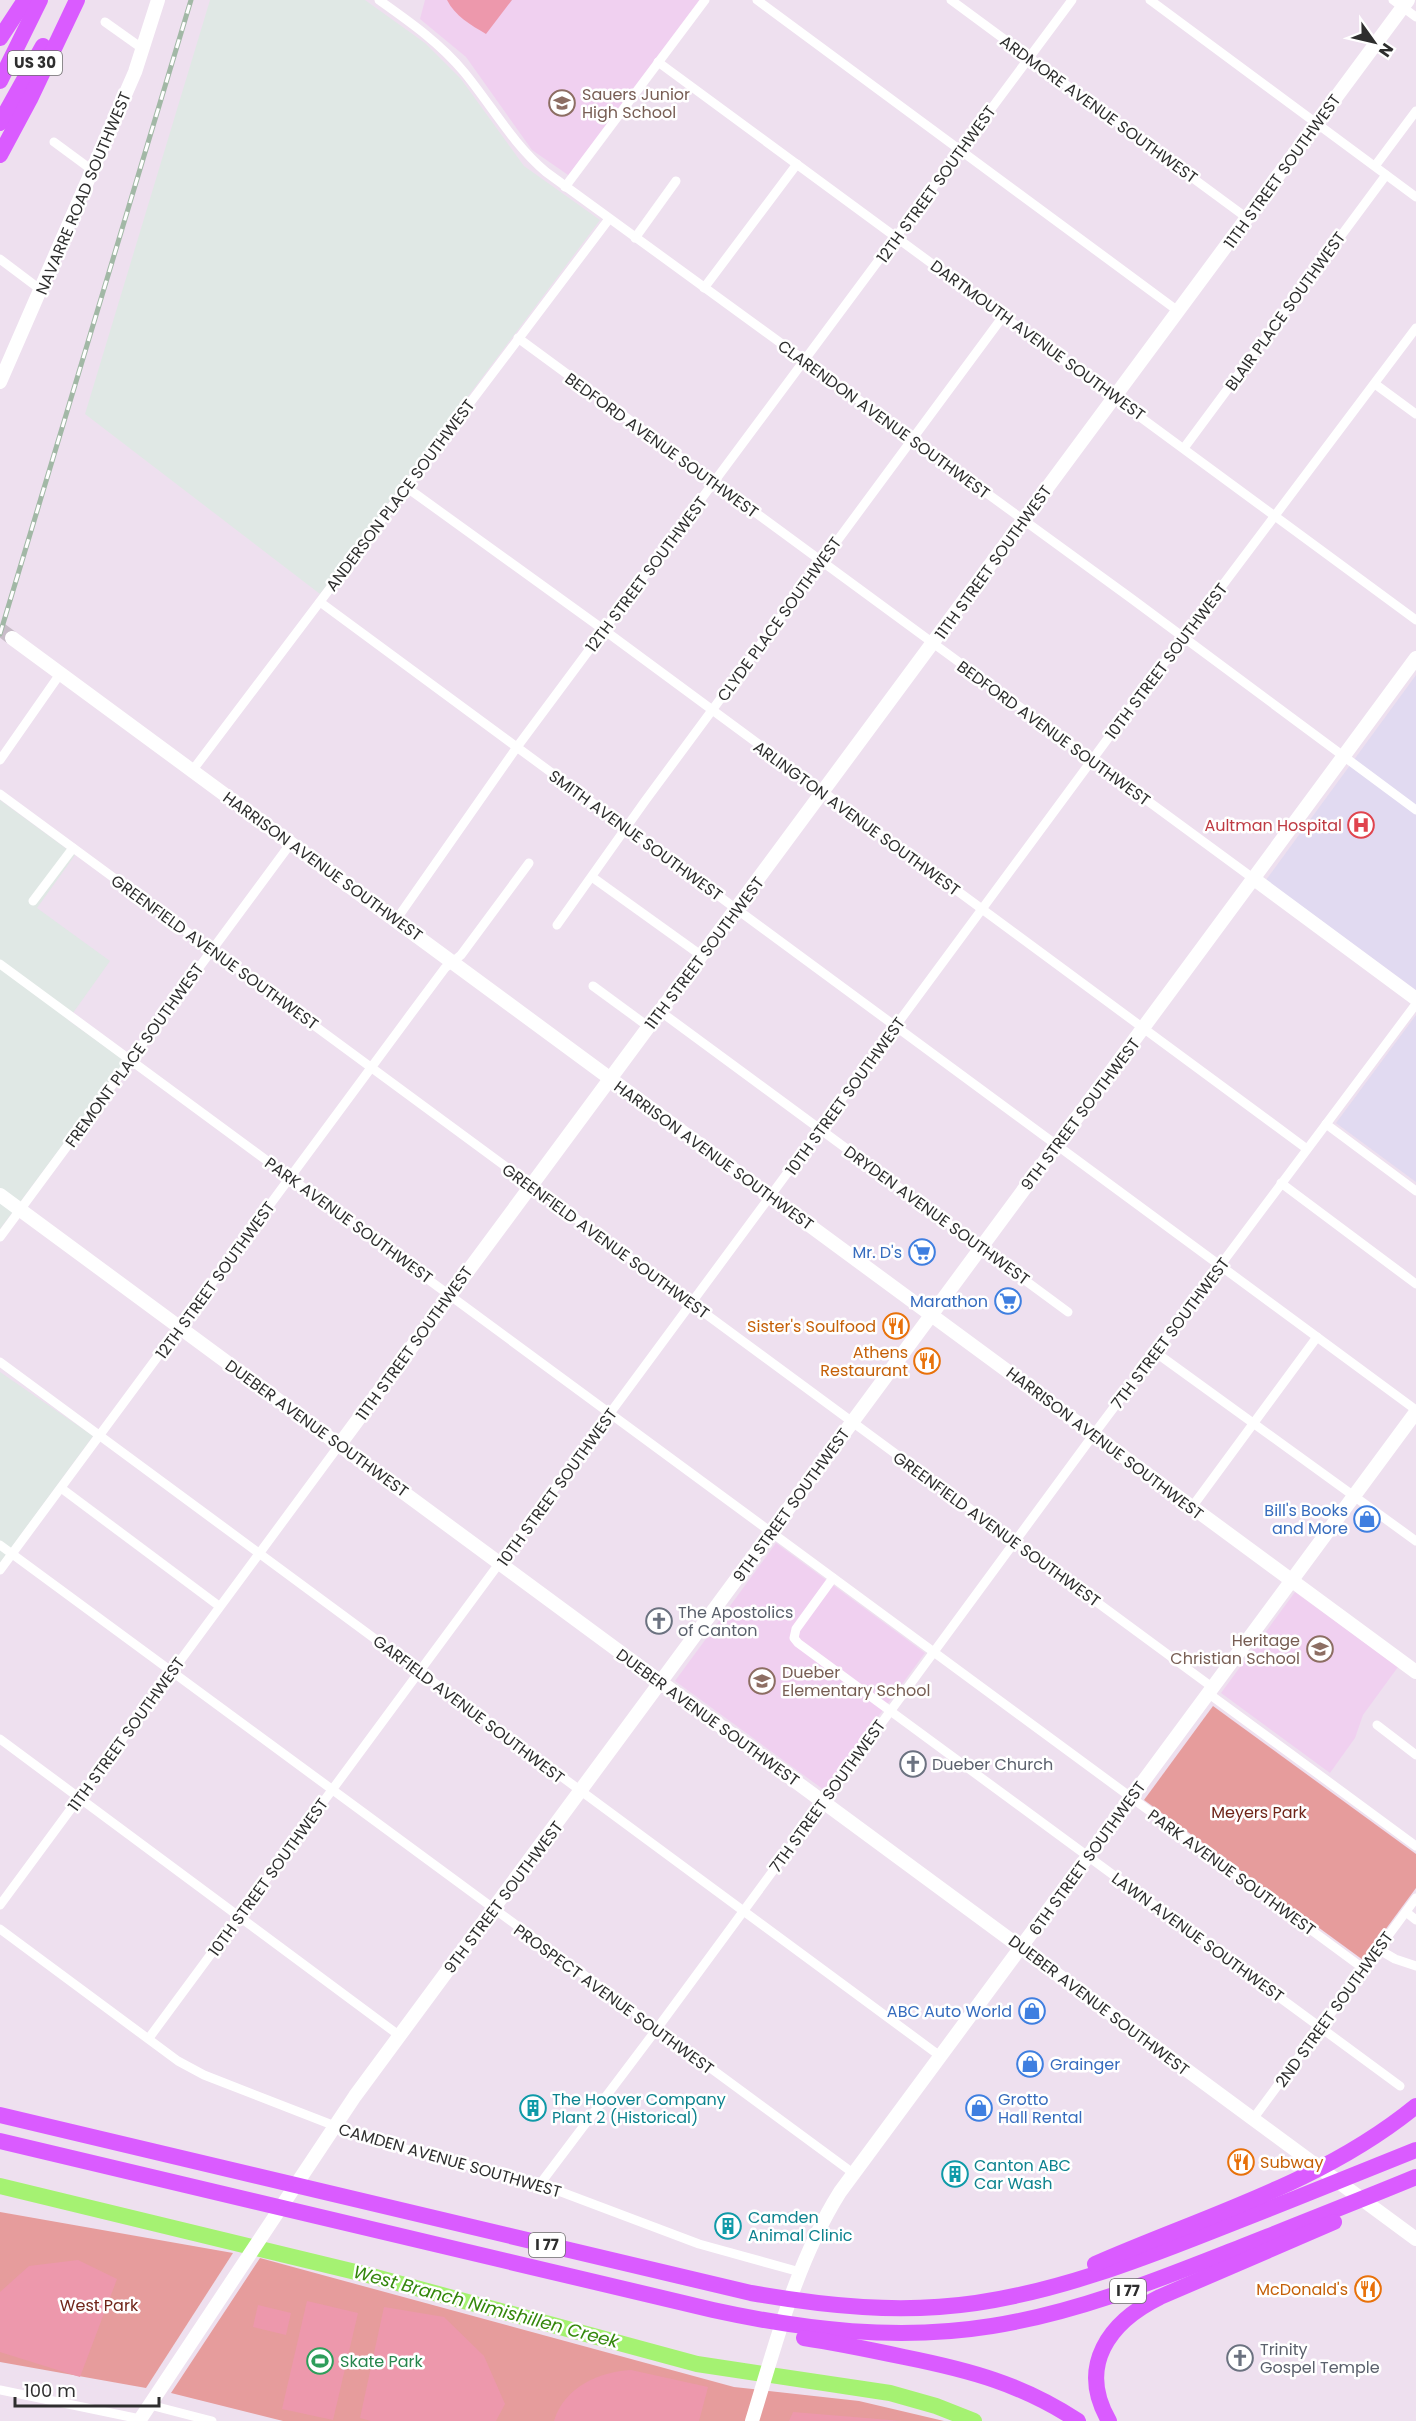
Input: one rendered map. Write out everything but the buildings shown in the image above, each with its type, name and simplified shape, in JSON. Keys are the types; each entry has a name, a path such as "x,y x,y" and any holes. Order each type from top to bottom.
{"highway":[{"path":"0,38 25,0"},
{"name":"US 30","path":"0,81 40,0"},
{"name":"US 30","path":"0,123 35,63 65,0"},
{"path":"0,155 30,99 77,0"},
{"path":"1050,2288 1096,2263 1289,2184 1352,2150 1416,2106"},
{"name":"I 77","path":"0,2115 751,2293 831,2305 895,2309 993,2300 1050,2288 1164,2250 1416,2150"},
{"name":"I 77","path":"0,2141 575,2278 626,2301 822,2335 942,2332 991,2327 1062,2311 1143,2285 1416,2180"},
{"path":"1109,2421 1098,2396 1097,2367 1107,2340 1114,2329 1132,2311 1354,2213 1416,2180"},
{"path":"822,2335 997,2379 1043,2399 1078,2421"}],"street":[{"name":"NAVARRE ROAD SOUTHWEST","path":"0,382 143,49 158,0"},
{"name":"CLARENDON AVENUE SOUTHWEST","path":"379,0 443,49 465,74 514,142 530,159 565,187 1183,637 1416,810"},
{"path":"565,187 705,0"},
{"path":"757,0 1178,311"},
{"name":"ARDMORE AVENUE SOUTHWEST","path":"951,0 1247,218"},
{"name":"12TH STREET SOUTHWEST","path":"396,920 518,747 1072,0"},
{"path":"1149,0 1416,197"},
{"path":"1401,2 1416,17"},
{"name":"11TH STREET SOUTHWEST","path":"0,1905 1317,123 1401,2"},
{"path":"105,22 143,49"},
{"name":"DARTMOUTH AVENUE SOUTHWEST","path":"658,62 1115,396 1416,620"},
{"path":"1375,166 1416,111"},
{"path":"54,142 92,170"},
{"path":"704,288 797,164"},
{"name":"BLAIR PLACE SOUTHWEST","path":"1184,448 1386,175"},
{"path":"635,237 676,181"},
{"name":"ANDERSON PLACE SOUTHWEST","path":"192,771 609,219"},
{"path":"0,259 41,290"},
{"name":"CLYDE PLACE SOUTHWEST","path":"558,925 626,828 1004,315"},
{"name":"10TH STREET SOUTHWEST","path":"148,2038 1183,637 1416,328"},
{"name":"BEDFORD AVENUE SOUTHWEST","path":"518,338 1254,879 1416,1001"},
{"path":"1375,384 1416,414"},
{"name":"ARLINGTON AVENUE SOUTHWEST","path":"406,487 604,630 1307,1149"},
{"name":"SMITH AVENUE SOUTHWEST","path":"320,602 1416,1411"},
{"name":"HARRISON AVENUE SOUTHWEST","path":"12,638 1416,1672"},
{"name":"9TH STREET SOUTHWEST","path":"140,2420 334,2126 1416,658"},
{"path":"0,760 60,674"},
{"name":"GREENFIELD AVENUE SOUTHWEST","path":"0,794 853,1422 1416,1846"},
{"name":"FREMONT PLACE SOUTHWEST","path":"0,1238 291,843"},
{"path":"33,901 73,848"},
{"name":"12TH STREET SOUTHWEST","path":"0,1570 445,968 461,955 529,863"},
{"path":"592,877 702,956"},
{"name":"PARK AVENUE SOUTHWEST","path":"0,964 1364,1969"},
{"path":"593,986 649,1028"},
{"name":"7TH STREET SOUTHWEST","path":"540,2184 1416,1001"},
{"name":"DRYDEN AVENUE SOUTHWEST","path":"661,1012 1068,1312"},
{"path":"1326,1124 1416,1191"},
{"path":"1281,1183 1416,1284"},
{"name":"DUEBER AVENUE SOUTHWEST","path":"0,1195 1416,2238"},
{"path":"1192,1507 1317,1337"},
{"path":"1155,1352 1416,1541"},
{"name":"GARFIELD AVENUE SOUTHWEST","path":"0,1362 940,2056"},
{"name":"6TH STREET SOUTHWEST","path":"752,2421 800,2272 824,2217 853,2173 1022,1948 1416,1411"},
{"path":"61,1488 219,1606"},
{"name":"PROSPECT AVENUE SOUTHWEST","path":"0,1545 853,2173"},
{"name":"LAWN AVENUE SOUTHWEST","path":"833,1578 795,1629 794,1638 798,1643 1400,2086"},
{"path":"1377,1725 1416,1755"},
{"path":"0,1739 400,2036"},
{"name":"2ND STREET SOUTHWEST","path":"1253,2119 1416,1898"},
{"path":"1406,1912 1416,1920"},
{"name":"CAMDEN AVENUE SOUTHWEST","path":"0,1929 178,2061 204,2075 371,2140 540,2184 699,2244 800,2272"},
{"path":"1378,1949 1395,1959 1416,1966"},
{"path":"0,2390 140,2420"},
{"path":"150,2405 212,2421"}],"shaded area":[{"path":"210,0 365,0 425,43 461,79 524,166 600,220 320,594 85,414"},
{"name":"Sauers Junior High School","path":"425,0 703,0 571,177 532,150 466,57 420,19"},
{"name":"Aultman Hospital","path":"1416,675 1416,990 1266,880"},
{"path":"0,800 75,855 37,908 110,961 68,1020 125,1061 0,1229"},
{"path":"1416,1015 1416,1182 1336,1123"},
{"path":"0,1372 93,1436 0,1563"},
{"path":"776,1543 925,1653 824,1790 675,1681"},
{"path":"1295,1592 1398,1667 1363,1715 1355,1738 1330,1773 1221,1693"}],"green space":[{"path":"447,0 512,0 486,34 469,24 450,6"},
{"name":"Meyers Park","path":"1213,1706 1416,1854 1416,1888 1363,1960 1144,1800"},
{"name":"West Park","path":"0,2212 233,2253 146,2388 0,2362"},
{"path":"260,2258 734,2387 859,2401 944,2421 283,2421 171,2393"},
{"path":"78,2260 117,2279 80,2377 0,2352 0,2292 29,2266"},
{"name":"Skate Park","path":"307,2301 358,2313 333,2420 282,2409"},
{"path":"258,2305 291,2313 286,2335 253,2327"},
{"path":"384,2307 444,2317 484,2356 505,2404 496,2421 371,2421 360,2418"},
{"path":"631,2370 708,2387 699,2421 554,2421 559,2409 574,2390 595,2378"},
{"path":"793,2412 902,2421 789,2421"}],"waterway":[{"name":"West Branch Nimishillen Creek","path":"0,2186 368,2275 697,2364 890,2393 936,2406 974,2421"}],"tunnel":[{"path":"0,629 12,638"}],"railway":[{"path":"0,634 191,0"}],"place":[{"name":"Sauers Junior High School","path":"562,103"},
{"name":"Aultman Hospital","path":"1361,825"},
{"name":"Mr. D's","path":"922,1252"},
{"name":"Marathon","path":"1008,1301"},
{"name":"Sister's Soulfood","path":"896,1326"},
{"name":"Athens Restaurant","path":"927,1361"},
{"name":"Bill's Books and More","path":"1367,1519"},
{"name":"The Apostolics of Canton","path":"659,1621"},
{"name":"Heritage Christian School","path":"1320,1649"},
{"name":"Dueber Elementary School","path":"762,1681"},
{"name":"Dueber Church","path":"913,1764"},
{"name":"ABC Auto World","path":"1032,2011"},
{"name":"Grainger","path":"1030,2064"},
{"name":"The Hoover Company Plant 2 (Historical)","path":"533,2108"},
{"name":"Grotto Hall Rental","path":"979,2108"},
{"name":"Subway","path":"1241,2162"},
{"name":"Canton ABC Car Wash","path":"955,2174"},
{"name":"Camden Animal Clinic","path":"728,2226"},
{"name":"McDonald's","path":"1368,2289"},
{"name":"Trinity Gospel Temple","path":"1240,2358"},
{"name":"Skate Park","path":"320,2361"}]}
